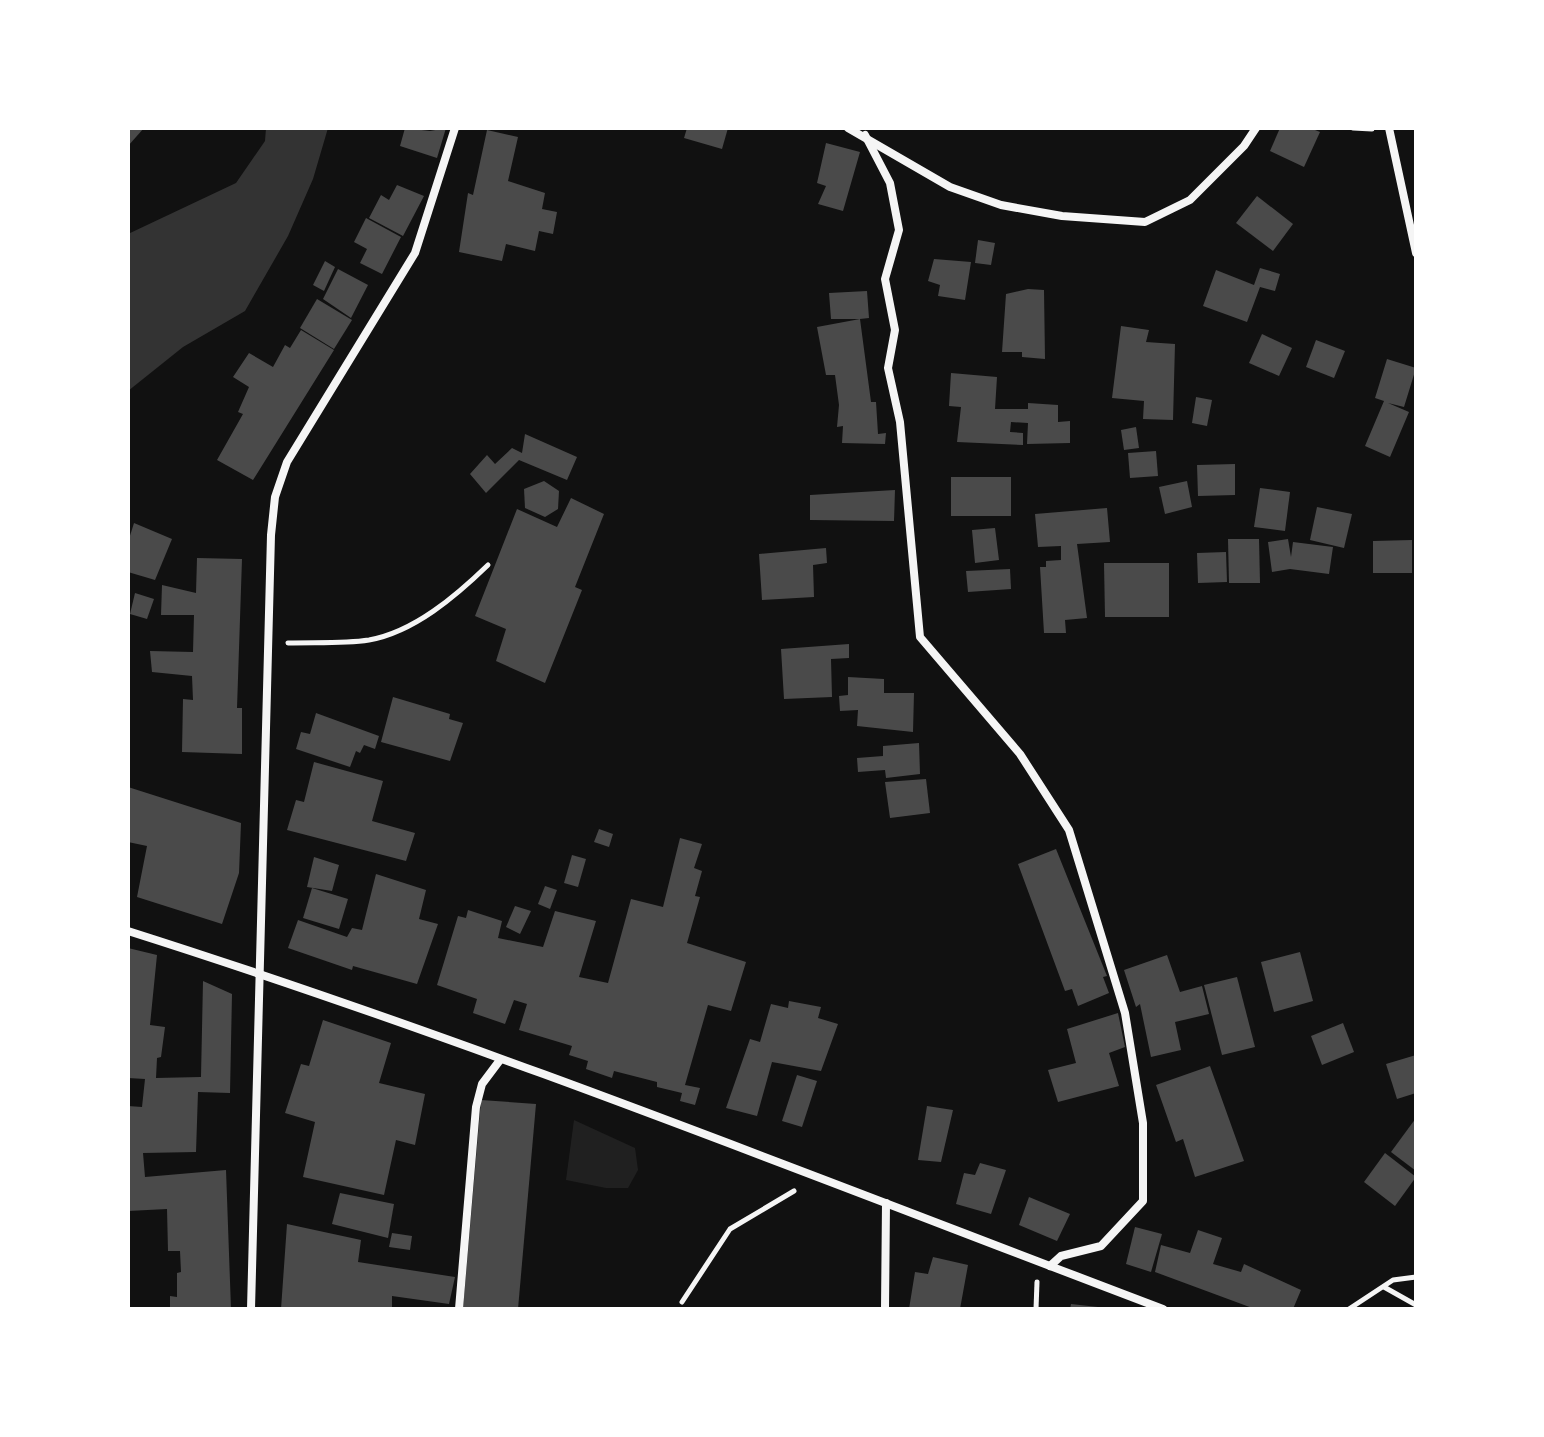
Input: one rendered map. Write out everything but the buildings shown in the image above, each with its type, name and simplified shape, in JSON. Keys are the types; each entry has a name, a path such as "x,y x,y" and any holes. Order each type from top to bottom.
{"street":[{"path":"251,1309 267,643 275,497 287,462 415,253 455,128"},
{"path":"848,128 865,135 950,187 1001,205 1062,216 1145,222 1190,200 1244,146 1256,128"},
{"path":"1389,128 1416,253"},
{"path":"865,135 890,183 899,230 885,279 895,330 888,368 900,422 920,637 1020,754 1069,830 1125,1013 1143,1123 1143,1201 1101,1246 1061,1256 1050,1266"},
{"path":"128,931 261,974 500,1060 1163,1309"},
{"path":"459,1309 476,1107 482,1084 500,1060"},
{"path":"885,1309 886,1203"}],"path":[{"path":"267,643 369,640 418,622 488,565"},
{"path":"682,1302 730,1229 820,1178"},
{"path":"1349,1309 1393,1280 1416,1277"},
{"path":"1384,1287 1416,1305"}],"shaded area":[{"path":"266,128 328,128 313,179 288,236 245,311 183,347 128,391 128,234 236,183 265,141"},
{"path":"574,1120 635,1148 638,1170 628,1188 606,1188 566,1180"}]}
